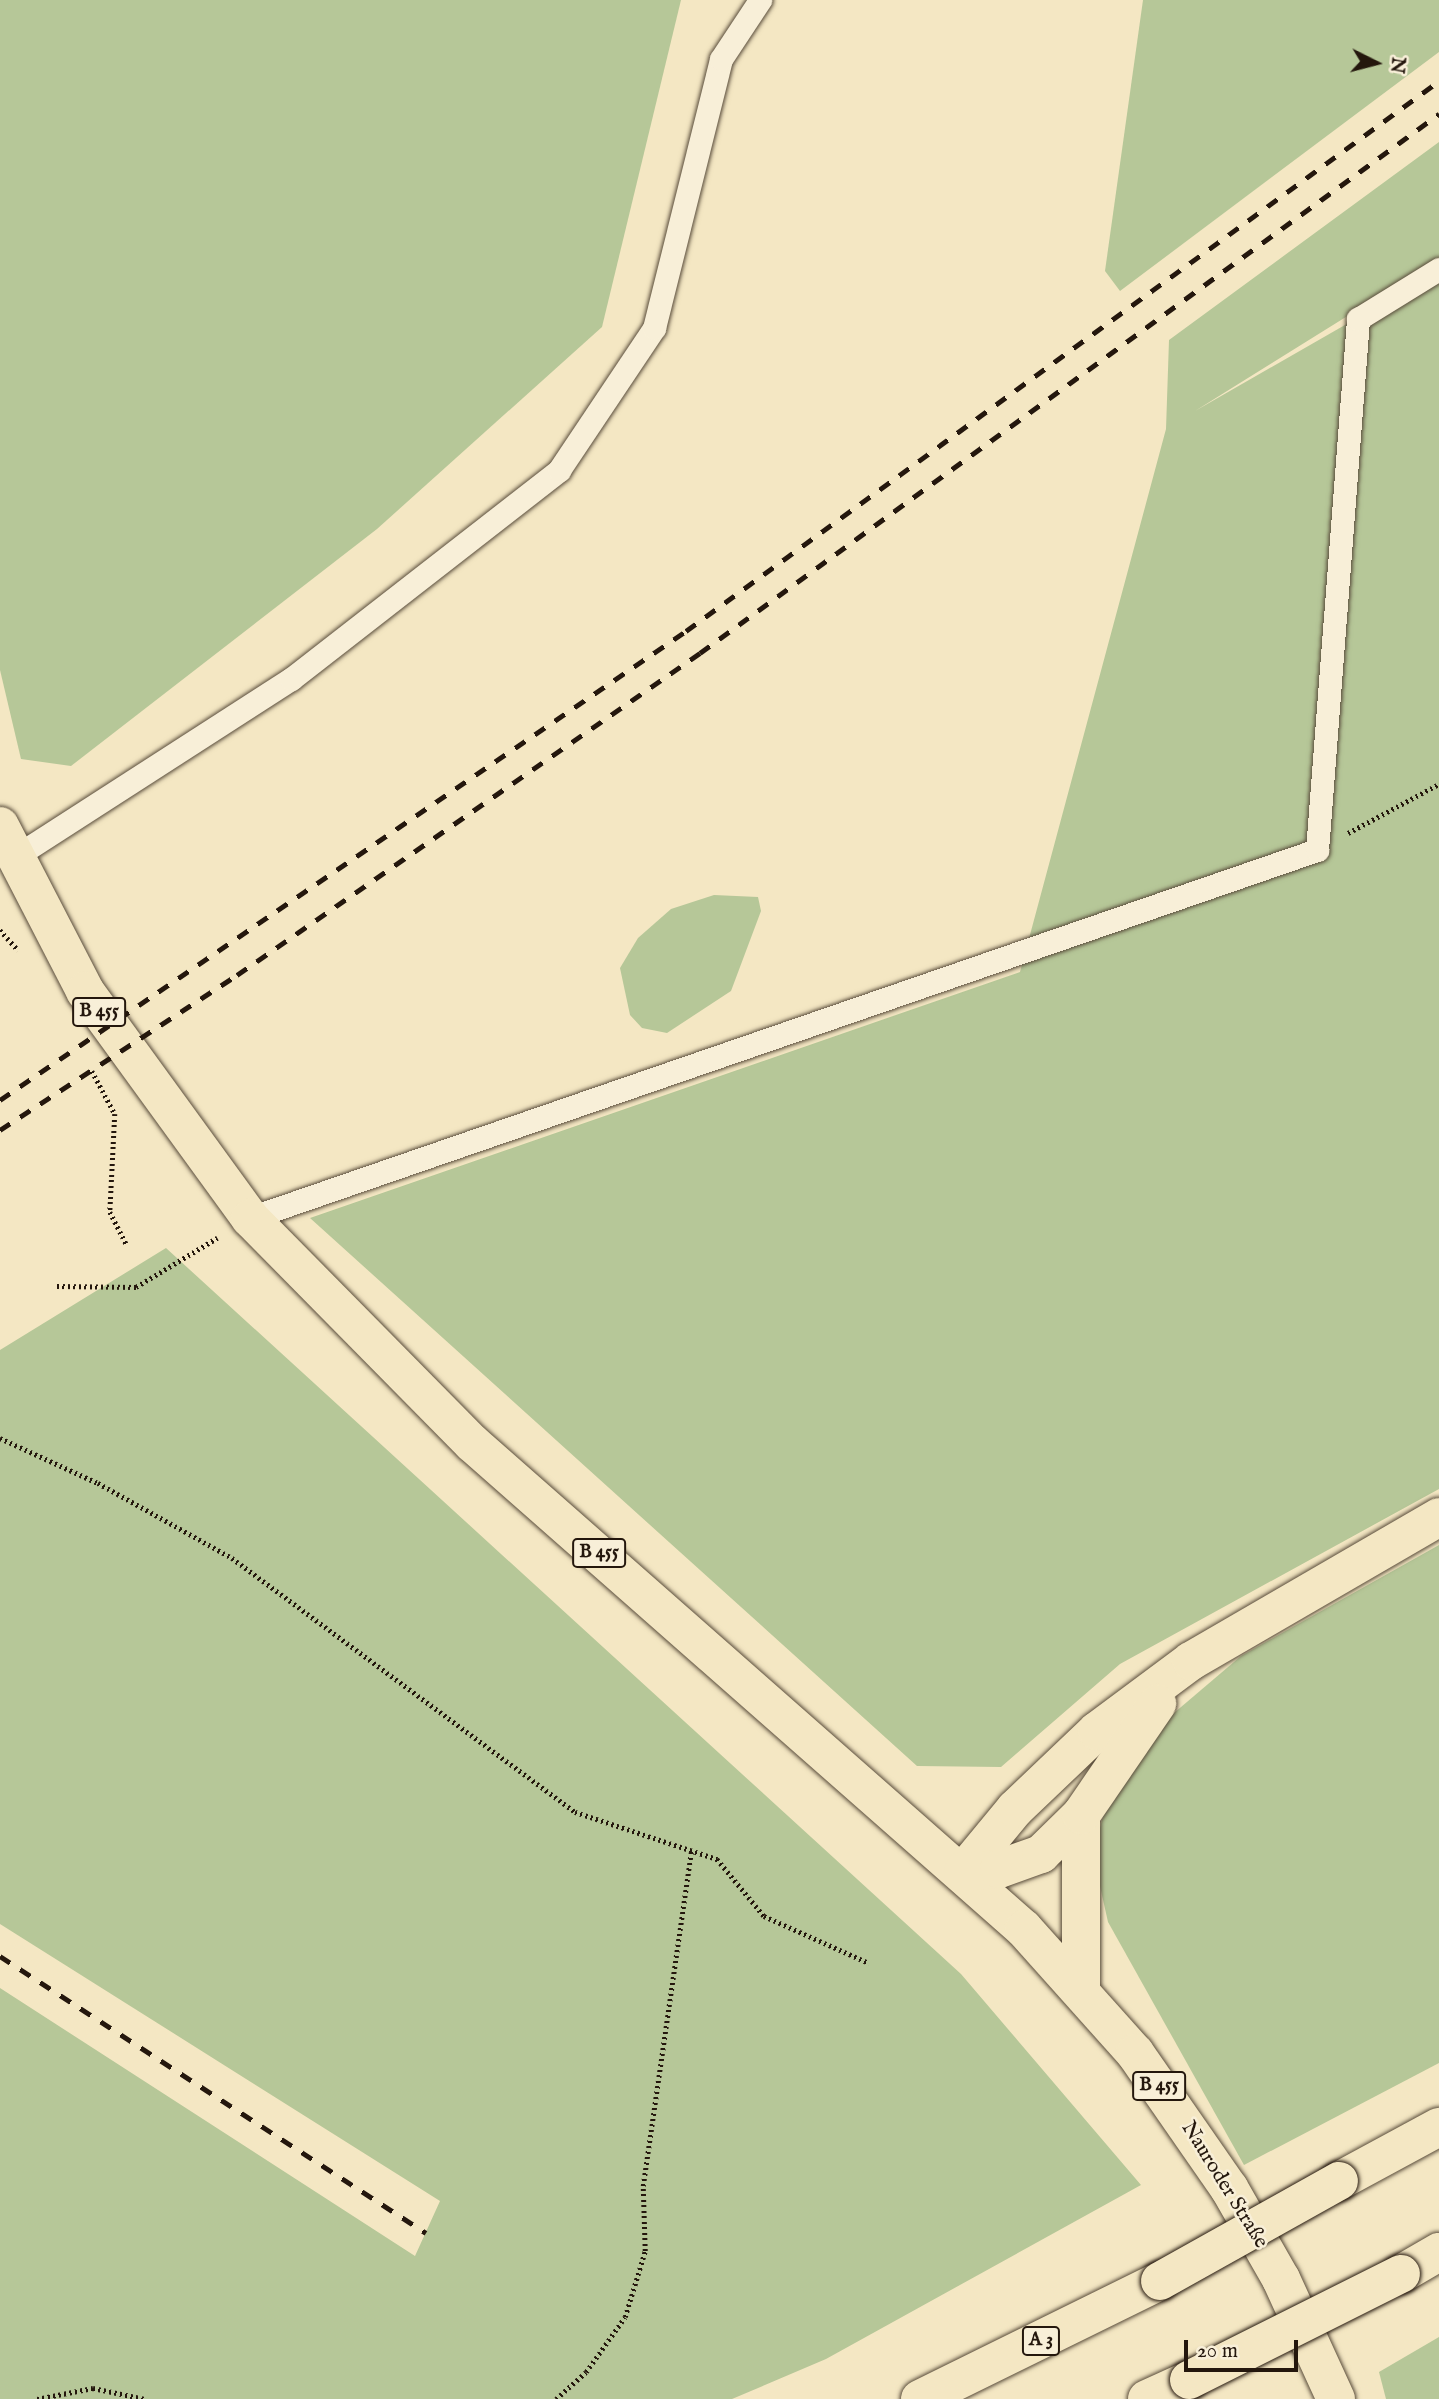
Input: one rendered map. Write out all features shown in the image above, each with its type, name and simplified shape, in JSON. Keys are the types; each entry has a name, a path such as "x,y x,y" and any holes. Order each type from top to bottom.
{"main road":[{"name":"B 455","path":"7,842 85,991 250,1218 472,1443 963,1872"},
{"path":"963,1872 1015,1809 1097,1731 1191,1661 1439,1517"},
{"path":"963,1872 999,1869 1041,1854 1081,1815 1120,1749 1191,1661"},
{"path":"1081,1815 1081,1991"},
{"name":"Nauroder Straße","path":"963,1872 1081,1991 1143,2064 1229,2188 1281,2279 1336,2399"},
{"name":"A 3","path":"920,2399 1160,2281 1439,2127"},
{"path":"1147,2399 1401,2274 1439,2252"}],"lane":[{"path":"7,842 291,679 559,470 654,328 721,59 760,0"},
{"path":"250,1218 1317,850 1358,318 1439,269"}],"path":[{"path":"1317,850 1439,784"},
{"path":"0,930 23,956"},
{"path":"89,1067 115,1114 110,1212 126,1244"},
{"path":"57,1286 136,1287 250,1218"},
{"path":"0,1438 98,1483 232,1559 575,1812 717,1859 764,1916 869,1963"},
{"path":"556,2399 586,2372 625,2317 645,2251 643,2186 691,1851"},
{"path":"37,2399 93,2388 145,2399"}],"green space":[{"path":"0,0 681,0 602,327 377,529 71,766 21,759 0,670"},
{"path":"1143,0 1439,0 1439,52 1120,291 1105,271"},
{"path":"1439,142 1439,259 1195,411 1439,271 1439,1489 1120,1664 1001,1767 917,1766 310,1218 1020,972 1166,429 1169,340"},
{"path":"714,895 758,897 761,911 731,991 667,1033 642,1028 630,1015 620,968 638,938 671,909"},
{"path":"166,1248 961,1974 1141,2185 826,2359 732,2399 0,2399 0,1988 415,2256 440,2201 0,1924 0,1350"},
{"path":"1439,1545 1439,2063 1244,2165 1108,1922 1093,1855 1108,1797 1154,1730 1241,1656"},
{"path":"1439,2337 1439,2399 1386,2399 1379,2372"}],"railway":[{"path":"0,1100 686,631 1439,81"},
{"path":"0,1130 237,975 700,653 1439,114"},
{"path":"0,1956 426,2233"}]}
